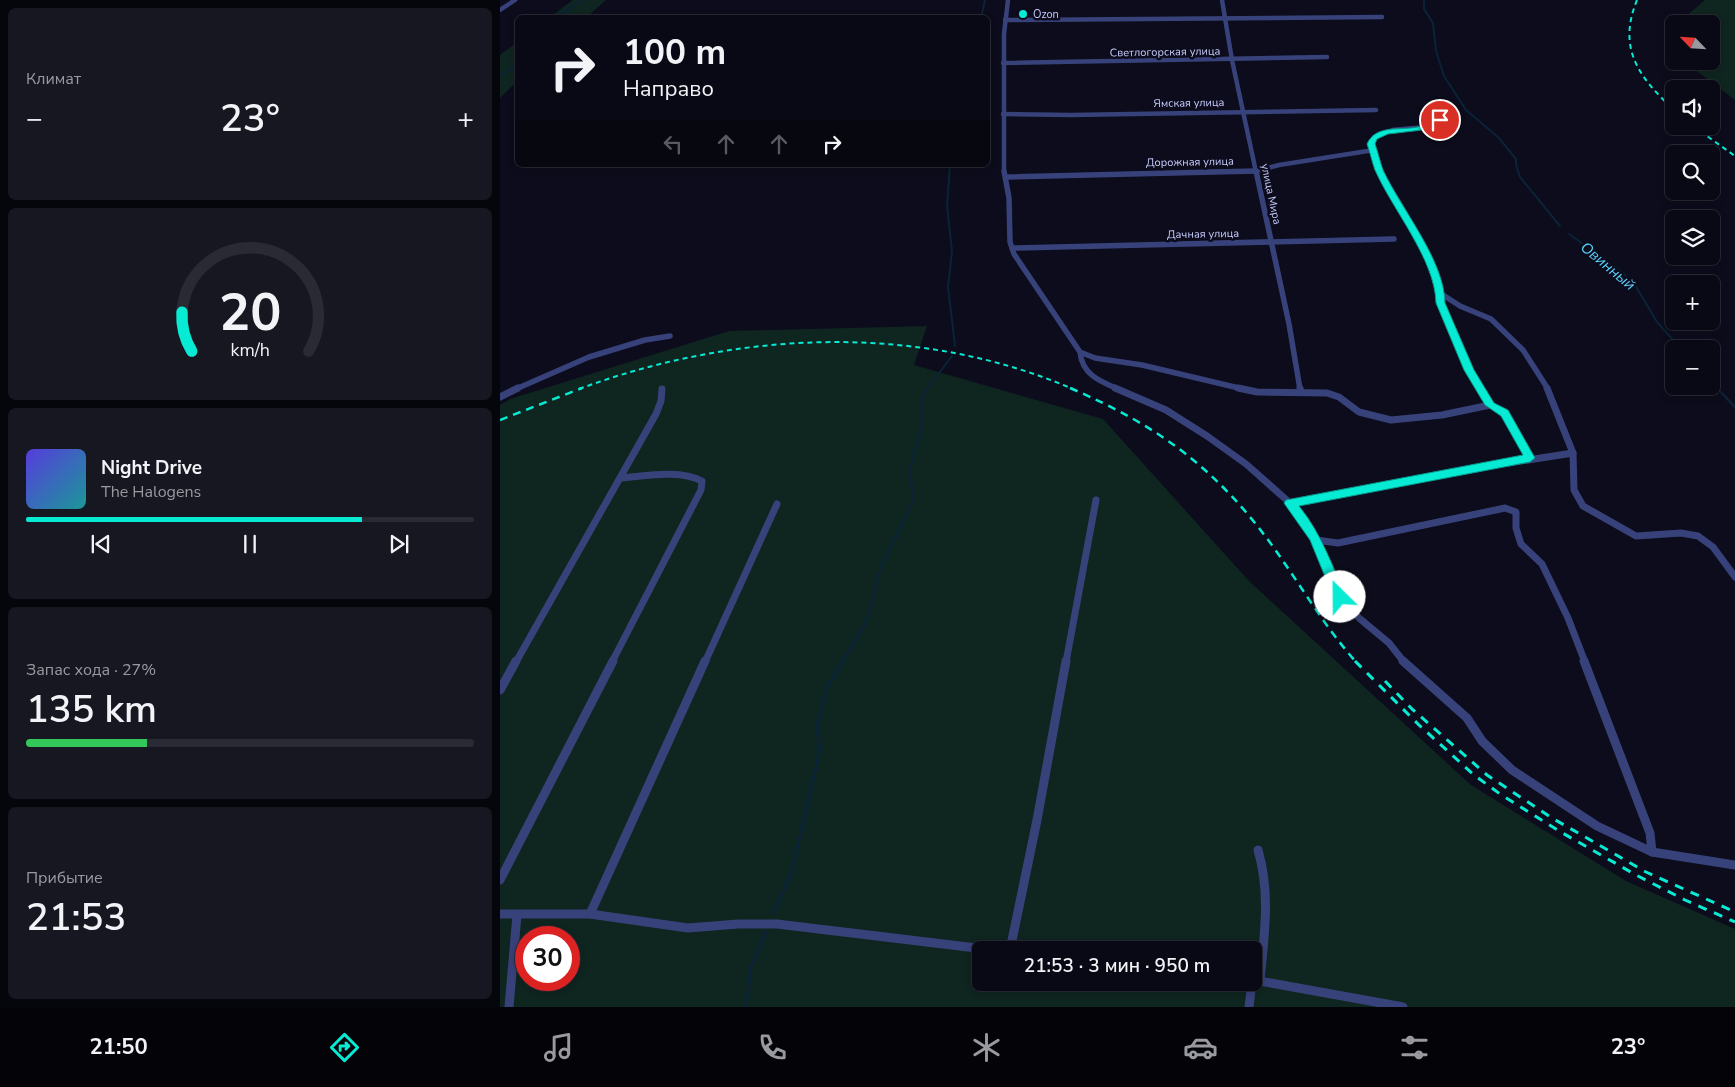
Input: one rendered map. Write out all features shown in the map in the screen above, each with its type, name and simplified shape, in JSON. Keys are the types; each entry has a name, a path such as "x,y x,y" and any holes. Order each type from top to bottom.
{"street":[{"path":"500,10 514,0"},
{"path":"1008,0 1004,20 1003,166 1006,177 1012,248 1014,254 1080,352 1082,366 1091,375 1104,383 1166,410 1207,436 1246,464 1290,503 1316,540 1340,597 1359,618 1389,643 1406,665 1467,718 1482,741 1512,770 1597,826 1652,852 1735,865"},
{"name":"улица Мира","path":"1222,0 1232,60 1272,243 1301,392"},
{"path":"1004,20 1382,17"},
{"name":"Светлогорская улица","path":"1003,63 1327,57"},
{"name":"Ямская улица","path":"1004,114 1376,110"},
{"path":"1440,120 1419,129 1392,130 1372,140 1379,170 1425,253 1440,293 1440,303 1469,370 1490,405 1504,413 1530,458"},
{"name":"Дорожная улица","path":"1006,177 1256,171 1279,164 1374,150"},
{"name":"Дачная улица","path":"1012,248 1394,239"},
{"path":"1440,293 1460,306 1491,318 1523,350 1546,384 1573,453 1574,490 1583,506 1636,536 1644,537 1682,533 1706,540 1735,578"},
{"path":"500,397 545,373 588,357 657,337 670,336"},
{"path":"1080,352 1095,358 1142,364 1268,393 1301,392 1333,394 1345,400 1359,412 1374,418 1391,420 1442,414 1490,405"},
{"path":"500,690 656,414 661,401 662,388"},
{"path":"1290,503 1325,498 1530,458 1573,453"},
{"path":"500,880 701,490 702,480 698,477 685,476 621,478"},
{"path":"1012,941 1037,820 1096,500"},
{"path":"590,914 777,504"},
{"path":"1316,540 1338,543 1505,508 1516,512 1516,528 1522,544 1542,564 1568,618 1650,833 1652,852"},
{"path":"1258,850 1264,866 1266,894 1260,941"},
{"path":"500,914 590,914 688,928 738,924 777,924 972,947"},
{"path":"509,1007 517,915"},
{"path":"1262,982 1403,1007"},
{"path":"1249,1007 1253,991"}],"green space":[{"path":"573,0 606,0 589,15 553,15"},
{"path":"1705,0 1735,0 1735,100 1720,89 1720,80 1709,80 1695,70 1720,70 1720,15 1688,15"},
{"path":"515,44 515,83 500,98 500,55"},
{"path":"927,326 914,365 1103,419 1249,581 1471,785 1626,881 1735,929 1735,1007 500,1007 500,405 510,399 729,331"}],"waterway":[{"path":"560,15 583,0"},
{"path":"982,15 985,0"},
{"name":"Овинный","path":"1424,0 1424,9 1433,23 1436,51 1444,76 1466,110 1499,138 1516,159 1520,177 1560,226"},
{"path":"500,76 515,65"},
{"path":"950,167 947,206 952,251 948,287 955,346"},
{"name":"Овинный","path":"1569,234 1621,271 1635,285 1657,322 1673,340"},
{"path":"927,389 952,356"},
{"path":"842,662 866,623 881,567 913,502 910,469 922,424 922,396 928,388"},
{"name":"Овинный","path":"1720,391 1735,407"},
{"path":"774,913 791,874 820,750 817,726 827,687 843,661"},
{"path":"746,1007 751,966 766,932"}],"railway":[{"path":"1637,0 1631,17 1629,33 1631,48 1642,74 1665,101"},
{"path":"1706,135 1735,156"},
{"path":"581,388 639,370 700,355 763,346 826,342 890,344 952,353 1013,367 1073,389"},
{"path":"500,420 581,388"},
{"path":"1070,388 1159,434 1208,473 1231,495 1274,548 1324,621 1356,662"},
{"path":"1356,662 1419,725 1474,775 1500,794 1559,831 1636,875 1685,900 1735,922"},
{"path":"1385,681 1412,709 1487,775 1552,818 1646,872 1735,912"}],"place":[{"name":"Ozon","path":"1023,14"}],"route":[{"path":"1340,597 1316,540 1290,503 1325,498 1530,458 1504,413 1488,403 1469,370 1440,303 1440,293 1429,262 1412,227 1379,170 1371,144 1374,137 1386,132 1419,129 1440,120"}]}
